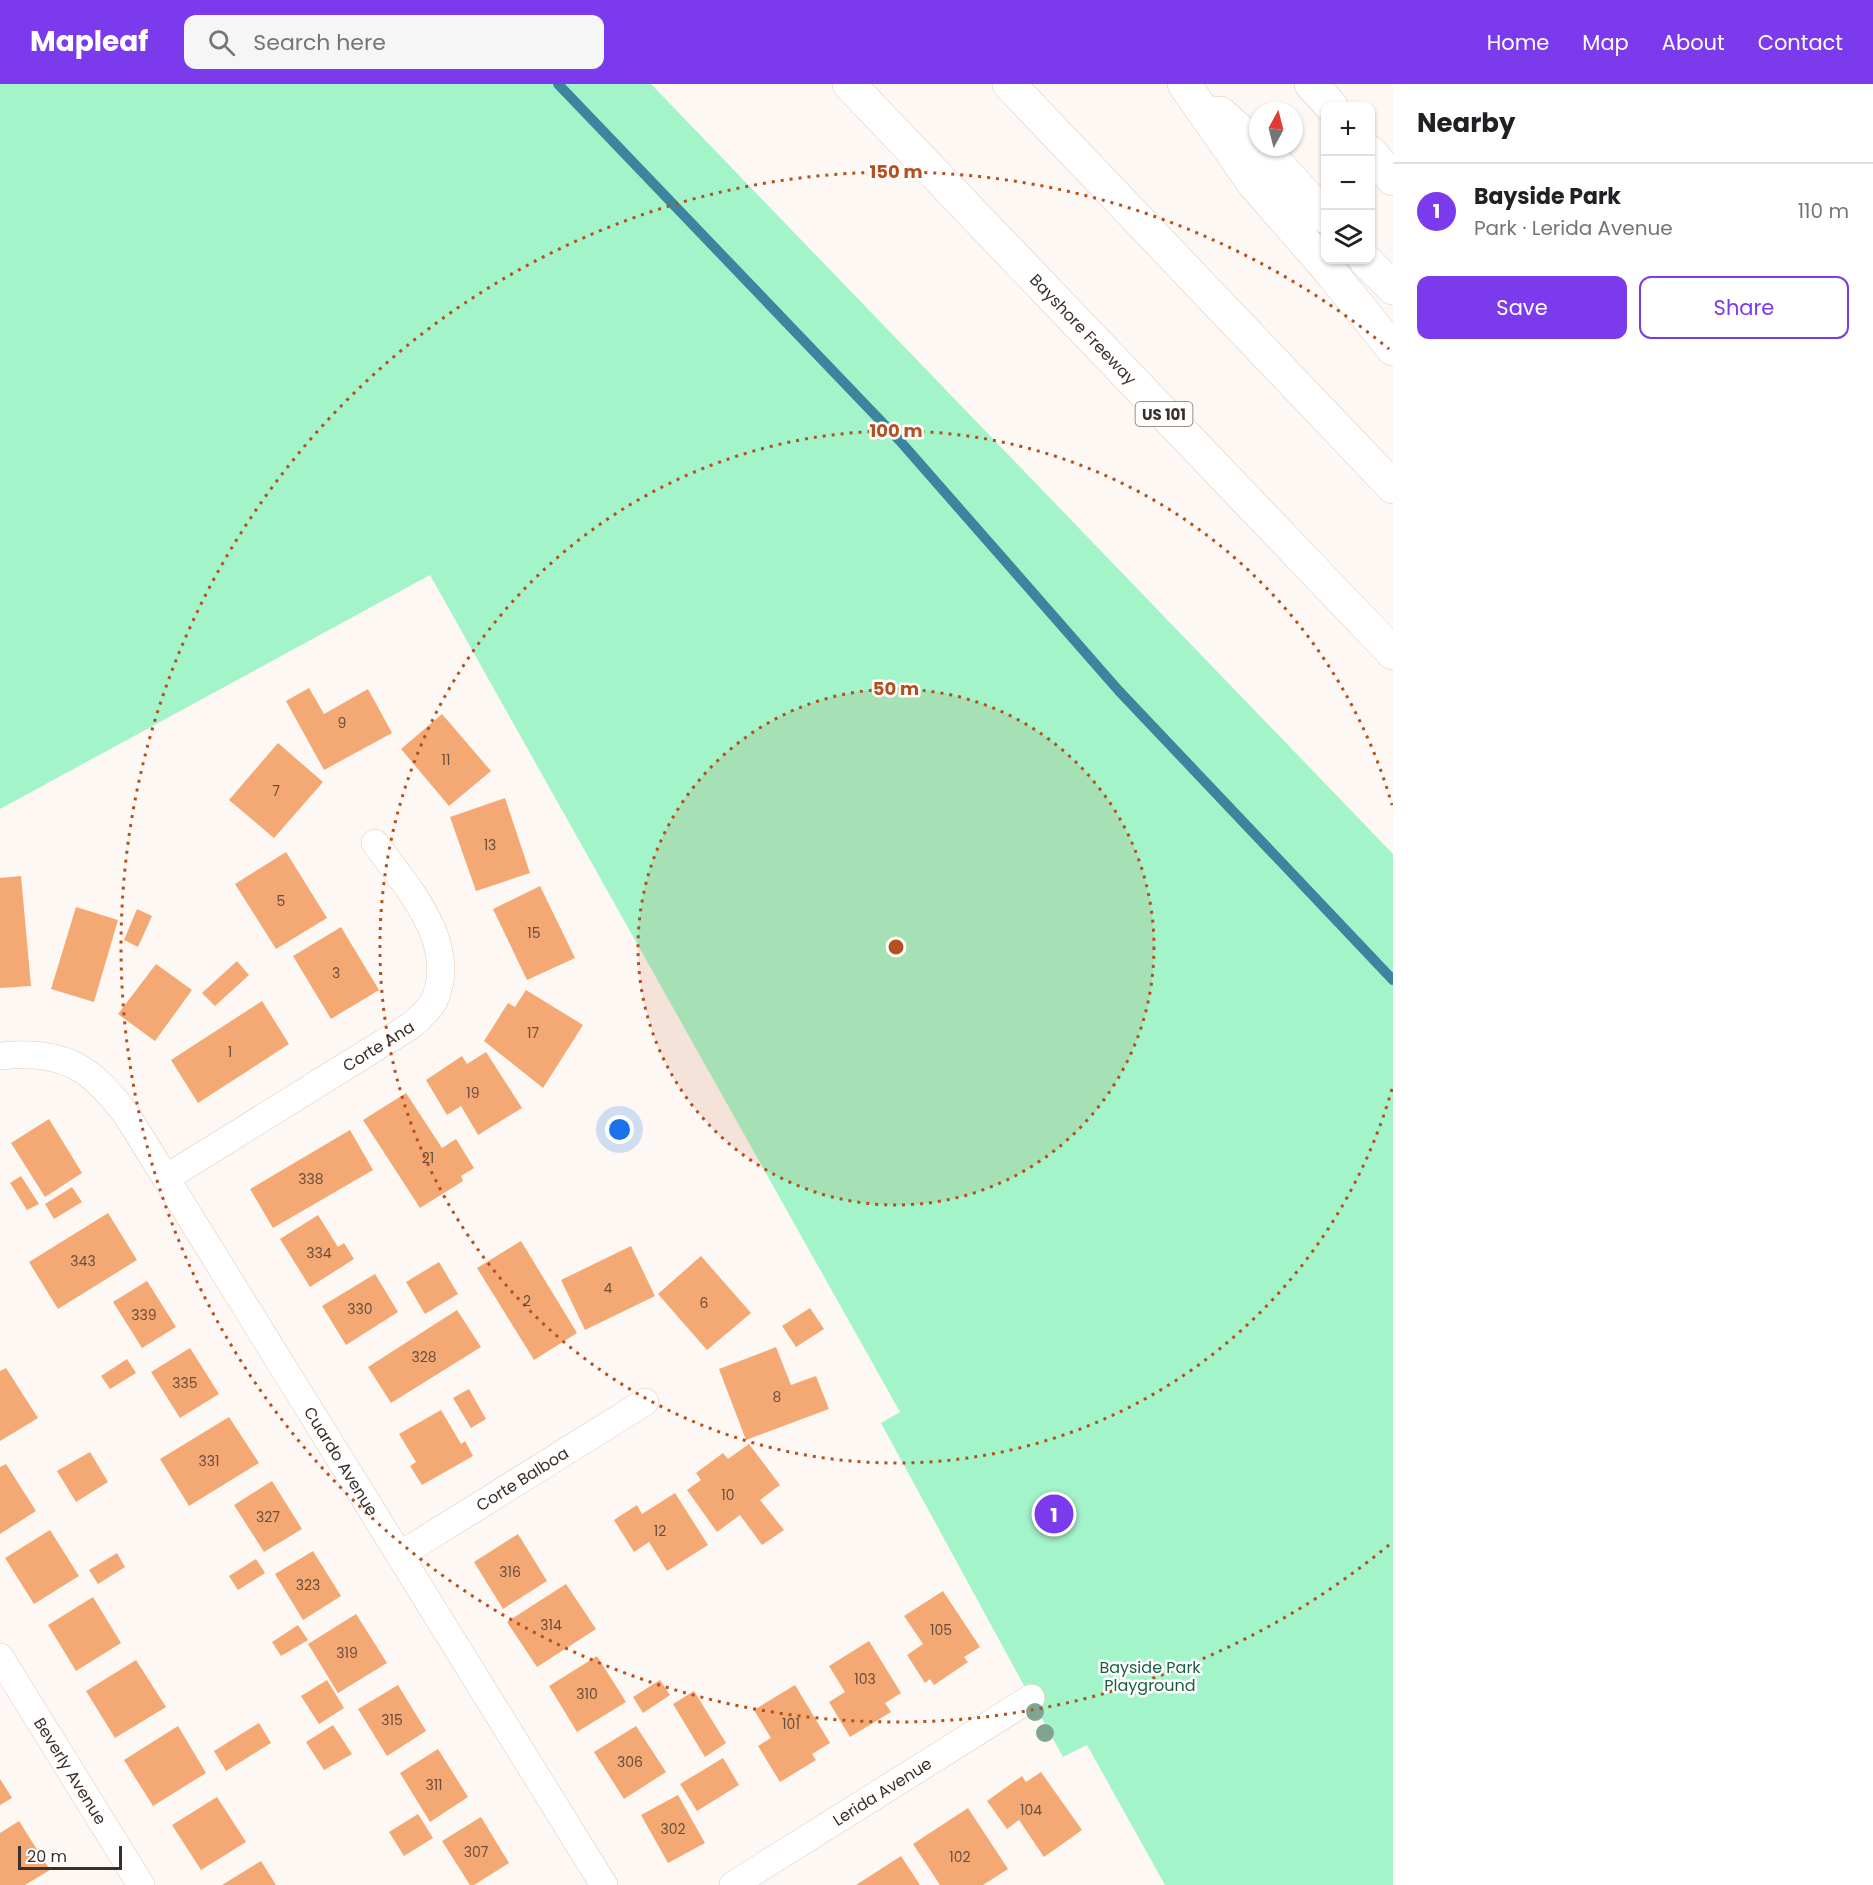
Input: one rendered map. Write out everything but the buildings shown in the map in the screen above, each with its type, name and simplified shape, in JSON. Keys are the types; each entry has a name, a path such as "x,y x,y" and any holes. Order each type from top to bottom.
{"highway":[{"name":"Bayshore Freeway","path":"849,84 1393,653"},
{"path":"1009,84 1393,487"},
{"path":"1186,84 1279,166 1321,212"},
{"path":"1186,84 1254,184 1329,270 1393,349"},
{"path":"1311,84 1327,102"},
{"path":"1374,156 1393,179"},
{"path":"1369,264 1393,288"}],"street":[{"name":"Corte Ana","path":"166,1178 412,1025 433,1002 441,972 436,941 424,912 375,843"},
{"name":"Cuardo Avenue","path":"0,1056 24,1053 58,1058 87,1071 110,1092 128,1117 604,1885"},
{"name":"Corte Balboa","path":"400,1555 645,1402"},
{"name":"Beverly Avenue","path":"0,1658 141,1885"},
{"name":"Lerida Avenue","path":"733,1885 1031,1698"}],"green space":[{"name":"Bayside Park Playground","path":"0,84 651,84 1393,854 1393,1885 1165,1885 1087,1745 1063,1757 881,1423 900,1412 430,575 0,809"}],"waterway":[{"path":"558,84 900,441 1119,691 1393,980"}],"place":[{"name":"Bayside Park","path":"1054,1514"}]}
